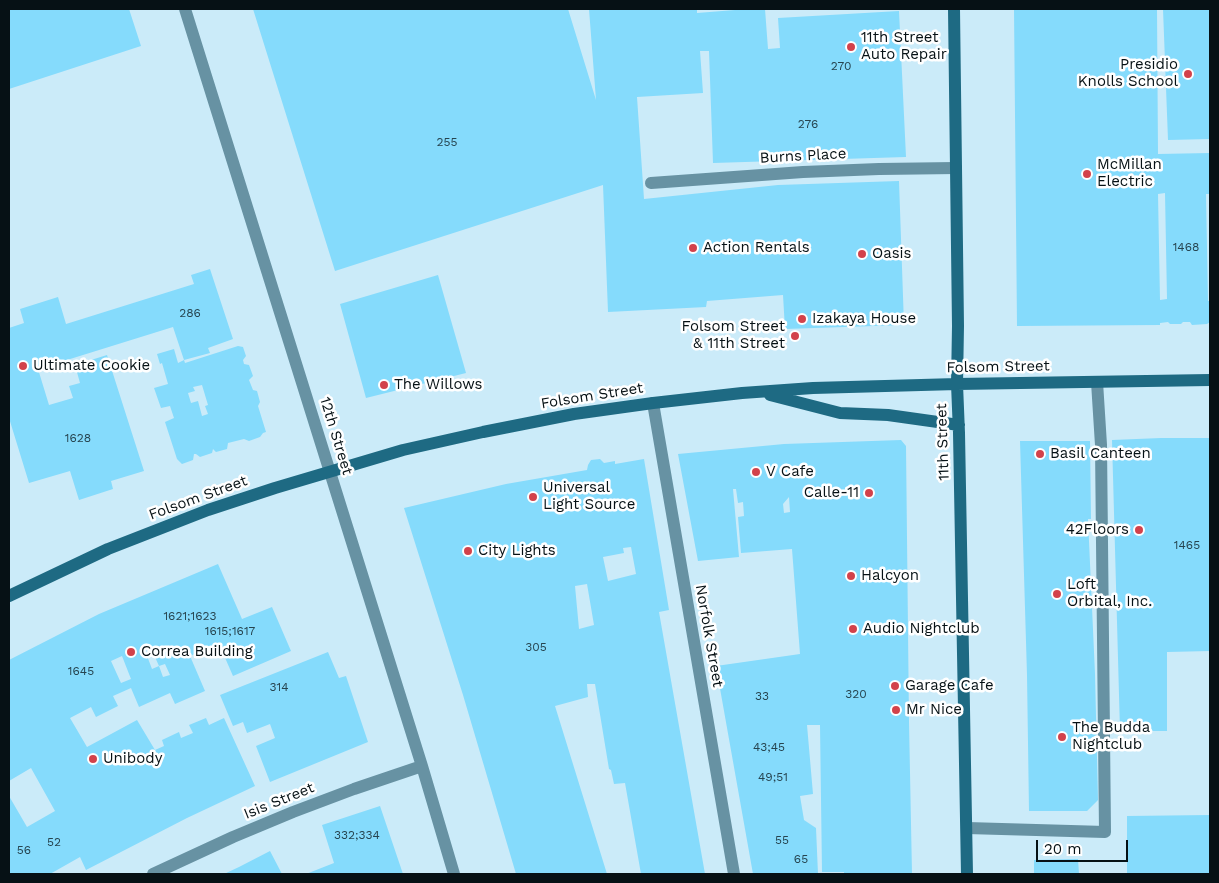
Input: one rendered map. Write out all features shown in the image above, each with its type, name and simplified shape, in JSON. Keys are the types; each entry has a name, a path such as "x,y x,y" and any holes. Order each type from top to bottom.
{"main road":[{"name":"11th Street","path":"954,9 957,384 967,874"},
{"name":"Folsom Street","path":"9,596 108,549 208,510 403,450 574,414 653,402 813,388 1210,380"},
{"path":"758,392 840,413 888,415 959,425"}],"street":[{"name":"12th Street","path":"185,9 422,766 454,874"},
{"name":"Burns Place","path":"651,183 803,172 956,168"},
{"path":"967,828 1105,832 1101,445 1098,382"},
{"name":"Norfolk Street","path":"653,402 734,874"},
{"name":"Isis Street","path":"153,874 233,837 294,812 422,766"}],"building":[{"path":"9,9 129,9 141,46 9,89"},
{"path":"253,9 568,9 596,100 589,9 697,9 697,13 735,9 765,9 768,49 780,48 778,18 899,11 906,157 713,163 709,51 700,51 703,93 637,97 644,199 778,185 899,181 904,325 785,329 783,295 707,301 706,307 608,312 603,185 335,271"},
{"name":"McMillan Electric","path":"1014,9 1157,9 1158,154 1210,153 1210,194 1206,194 1210,322 1192,325 1190,322 1170,324 1168,322 1160,323 1160,325 1017,326","holes":["1165,193 1167,299 1160,300 1158,194"]},
{"name":"Presidio Knolls School","path":"1163,9 1210,9 1210,139 1168,140"},
{"path":"210,269 233,339 208,348 210,353 184,360 173,327 38,369 49,405 73,398 69,386 80,383 75,365 107,355 144,471 111,481 113,489 79,500 70,471 29,483 9,418 9,328 24,323 20,309 58,297 66,324 194,284 191,275"},
{"path":"438,275 466,373 366,398 340,304"},
{"path":"238,346 243,347 246,356 243,360 244,364 249,365 253,376 249,380 253,390 257,391 260,402 258,406 266,432 260,437 249,441 244,439 228,443 227,449 216,452 213,449 212,453 200,457 194,454 193,460 182,464 177,459 165,422 174,418 170,406 161,408 154,388 168,384 162,363 160,364 157,354 174,349 178,363 184,360 185,363","holes":["202,385 208,405 205,406 208,414 202,416 198,401 191,403 188,393 195,391 193,387"]},
{"path":"1210,438 1210,651 1167,652 1167,731 1120,731 1112,440"},
{"path":"901,440 906,446 912,874 844,874 844,872 822,872 820,725 807,725 813,794 800,796 804,820 816,828 818,874 753,874 716,666 800,654 792,549 741,553 738,517 744,516 743,502 738,503 736,489 733,489 739,557 698,561 678,454 784,444","holes":["789,497 790,512 784,513 783,504"]},
{"path":"1020,441 1090,441 1091,519 1088,519 1098,800 1087,811 1029,811"},
{"path":"600,459 604,463 615,461 615,464 644,459 669,610 659,612 705,874 641,874 625,783 614,784 611,770 609,769 595,684 587,684 588,697 555,706 607,874 516,874 463,695 404,508 506,484 587,470 591,460","holes":["631,547 636,574 608,581 603,557 624,553 623,548","587,584 594,625 579,629 575,586"]},
{"path":"218,564 242,619 272,607 291,651 233,676 219,644 190,656 205,691 175,704 170,693 139,707 131,688 113,696 118,706 96,717 91,707 70,718 87,747 137,720 155,750 164,746 162,740 179,732 181,738 193,733 189,725 206,718 209,725 224,718 255,786 187,818 86,870 80,857 50,874 9,874 9,796 27,827 55,811 31,768 9,781 9,660 99,614","holes":["150,646 159,666 152,669 144,648","122,656 131,679 121,683 111,661","165,664 170,675 163,677 159,666"]},
{"path":"328,652 339,678 346,676 368,742 270,782 256,746 275,738 270,724 247,733 243,722 233,726 220,695"},
{"path":"380,806 403,874 306,874 334,863 322,825"},
{"path":"1210,815 1210,874 1127,874 1127,816"},
{"path":"270,851 282,874 224,874 239,867"},
{"path":"1078,859 1079,874 1034,874 1034,860"}],"place":[{"name":"11th Street Auto Repair","path":"851,47"},
{"name":"Presidio Knolls School","path":"1188,74"},
{"name":"McMillan Electric","path":"1087,174"},
{"name":"Action Rentals","path":"693,248"},
{"name":"Oasis","path":"862,254"},
{"name":"Izakaya House","path":"802,319"},
{"name":"Folsom Street & 11th Street","path":"795,336"},
{"name":"Ultimate Cookie","path":"23,366"},
{"name":"The Willows","path":"384,385"},
{"name":"Basil Canteen","path":"1040,454"},
{"name":"V Cafe","path":"756,472"},
{"name":"Calle-11","path":"869,493"},
{"name":"Universal Light Source","path":"533,497"},
{"name":"42Floors","path":"1139,530"},
{"name":"City Lights","path":"468,551"},
{"name":"Halcyon","path":"851,576"},
{"name":"Loft Orbital, Inc.","path":"1057,594"},
{"name":"Audio Nightclub","path":"853,629"},
{"name":"Correa Building","path":"131,652"},
{"name":"Garage Cafe","path":"895,686"},
{"name":"Mr Nice","path":"896,710"},
{"name":"The Budda Nightclub","path":"1062,737"},
{"name":"Unibody","path":"93,759"}]}
